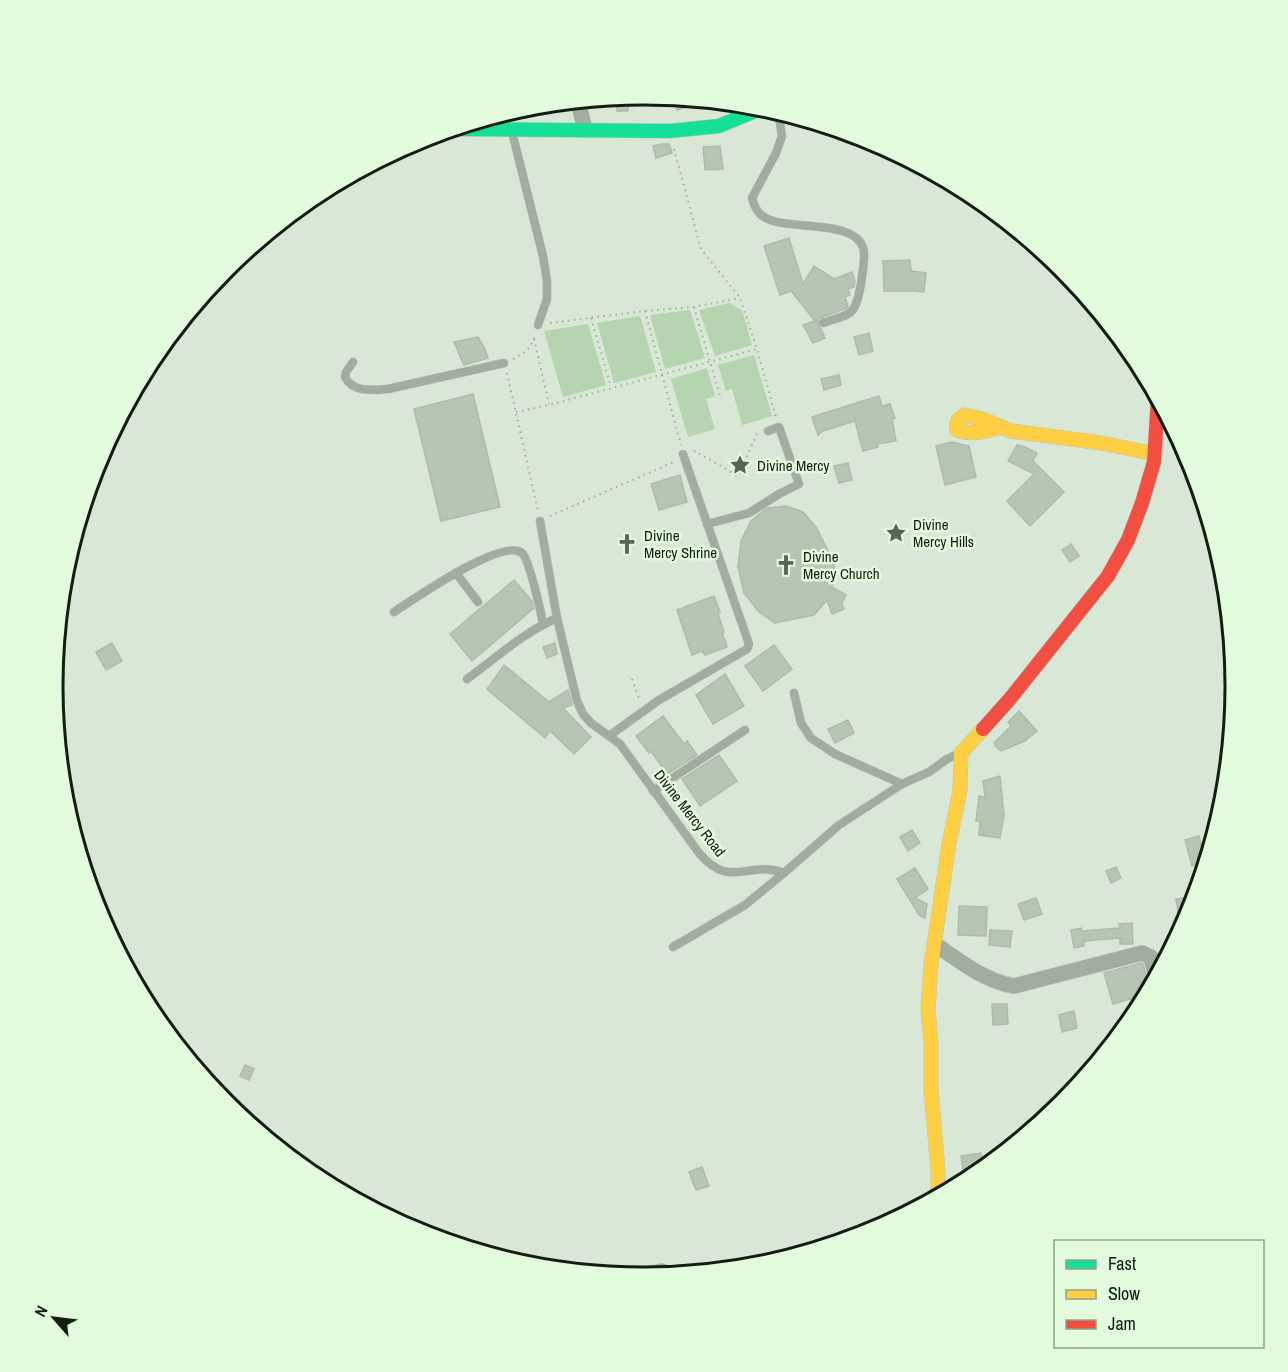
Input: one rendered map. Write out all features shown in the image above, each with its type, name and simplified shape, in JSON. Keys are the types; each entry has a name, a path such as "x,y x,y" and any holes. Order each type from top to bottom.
{"street":[{"path":"580,109 585,130"},
{"path":"502,125 585,130 670,131 719,126 748,115"},
{"path":"938,1187 928,1009 931,965 960,789 961,753 1009,700 1108,576 1128,540 1142,503 1155,454 1157,415"},
{"path":"1001,427 1011,431 1132,447 1155,454"},
{"path":"935,944 993,980 1014,986 1142,953 1151,957 1153,965"}],"lane":[{"path":"780,122 782,136 776,153 752,198 755,209 763,217 775,223 831,228 848,232 859,239 864,250 861,281 854,309 851,313 823,323"},
{"path":"502,125 540,246 547,281 547,299 538,325"},
{"path":"353,362 346,372 345,377 348,383 370,390 388,389 504,363"},
{"path":"707,524 749,513 799,484 779,427 768,431"},
{"path":"609,736 643,710 749,647 684,456"},
{"name":"Divine Mercy Road","path":"540,521 557,618 577,701 583,714 591,723 620,744 707,862 716,869 733,873 754,869 784,873"},
{"path":"394,612 469,565 510,550 523,554 535,589 543,624"},
{"path":"456,573 478,602"},
{"path":"466,679 528,633 557,618"},
{"path":"794,693 801,723 811,738 835,754 902,784"},
{"path":"653,791 745,730"},
{"path":"673,947 745,904 839,825 902,784 929,772 947,759 961,753"}],"path":[{"path":"670,131 701,249 740,298 779,427"},
{"path":"538,325 694,307 740,298"},
{"path":"694,307 720,396"},
{"path":"549,405 534,339 529,349 523,354 504,363 540,521 684,456 645,311"},
{"path":"590,318 611,387"},
{"path":"515,412 757,349"},
{"path":"695,451 738,476 757,434"},
{"path":"632,679 643,710"}],"green space":[{"path":"729,303 742,310 752,345 715,356 699,310"},
{"path":"690,310 705,358 665,369 650,315"},
{"path":"640,316 656,372 614,383 597,323"},
{"path":"588,324 606,385 563,397 544,331"},
{"path":"754,355 772,416 742,425 732,389 726,391 718,365"},
{"path":"707,368 715,396 706,399 715,429 688,437 671,379"}],"building":[{"path":"628,105 628,111 617,111 617,106"},
{"path":"676,106 688,107 677,110"},
{"path":"669,144 672,153 656,158 653,146"},
{"path":"720,146 723,169 705,170 703,147"},
{"path":"789,238 803,284 814,266 834,279 852,272 855,281 854,287 848,289 850,295 845,297 847,308 818,319 818,325 825,338 813,343 803,325 815,321 791,291 780,295 764,246"},
{"path":"910,260 911,271 926,273 924,292 884,291 883,261"},
{"path":"869,333 873,351 859,355 854,337"},
{"path":"478,337 488,358 464,365 454,342"},
{"path":"839,375 841,385 824,390 821,379"},
{"path":"473,394 500,507 441,521 414,409"},
{"path":"879,396 882,406 890,404 895,418 892,419 896,441 877,444 878,447 863,451 855,421 823,431 818,435 812,417"},
{"path":"952,442 969,446 976,477 945,485 936,446"},
{"path":"1017,445 1037,453 1033,461 1064,492 1030,526 1007,501 1034,474 1008,461"},
{"path":"848,463 852,480 839,483 834,466"},
{"path":"680,475 687,502 659,510 651,484"},
{"name":"Divine Mercy Church","path":"786,506 803,512 816,527 834,563 832,587 846,595 842,603 844,609 832,614 827,600 814,615 775,623 759,612 744,593 738,567 741,541 751,521 764,510"},
{"path":"1071,544 1079,556 1070,562 1062,550"},
{"path":"514,580 532,601 534,608 472,661 450,634"},
{"path":"714,596 720,612 718,613 727,647 705,655 702,651 692,655 677,610"},
{"path":"112,643 122,661 106,670 96,652"},
{"path":"555,643 557,654 547,658 543,647"},
{"path":"774,645 792,669 763,691 745,666"},
{"path":"504,665 549,702 568,690 572,705 563,708 591,737 574,754 550,731 545,738 487,689"},
{"path":"725,674 744,706 713,724 696,695"},
{"path":"1019,711 1037,731 1025,741 1001,751 994,743 1011,726 1008,722"},
{"path":"663,716 684,744 687,741 697,755 667,774 651,751 649,753 636,736"},
{"path":"848,720 854,733 835,743 828,729"},
{"path":"719,755 737,781 700,806 682,779"},
{"path":"1000,776 1004,816 1000,838 979,835 980,821 976,821 979,796 985,797 983,781"},
{"path":"912,830 920,843 908,851 900,837"},
{"path":"1199,836 1202,847 1196,865 1192,866 1185,840"},
{"path":"1116,867 1121,878 1111,883 1106,871"},
{"path":"915,868 928,889 915,898 927,904 925,918 919,915 897,879"},
{"path":"1036,898 1042,914 1024,920 1018,904"},
{"path":"1185,898 1178,914 1176,899"},
{"path":"959,906 987,907 986,936 958,935"},
{"path":"1132,923 1133,944 1120,944 1120,938 1084,941 1084,946 1074,948 1071,930 1120,928 1119,924"},
{"path":"990,930 1012,931 1010,947 989,945"},
{"path":"1141,963 1147,978 1134,998 1113,1004 1104,973"},
{"path":"992,1004 1007,1004 1008,1024 993,1025"},
{"path":"1074,1011 1077,1028 1062,1032 1059,1015"},
{"path":"245,1065 254,1069 249,1080 240,1076"},
{"path":"981,1153 982,1159 963,1171 961,1156"},
{"path":"702,1167 709,1186 696,1190 689,1172"}],"traffic: fast":[{"path":"480,129 670,131 719,126 747,114"}],"traffic: slow":[{"path":"1001,427 968,433 957,430 956,425 964,415 982,419 1011,431 1101,443 1155,454"},
{"path":"938,1187 928,1009 931,965 949,844 960,790 961,753 983,729"}],"traffic: jam":[{"path":"983,729 1108,576 1128,540 1154,462 1157,414"}],"place":[{"name":"Divine Mercy","path":"740,465"},
{"name":"Divine Mercy Hills","path":"896,533"},
{"name":"Divine Mercy Shrine","path":"627,544"},
{"name":"Divine Mercy Church","path":"786,565"}]}
